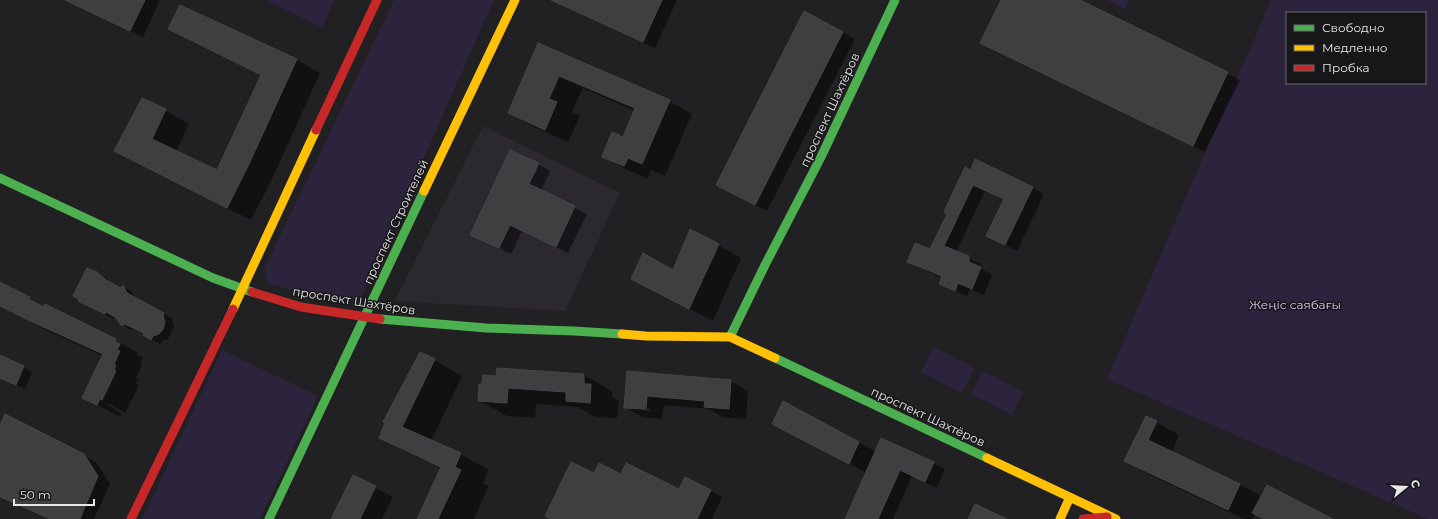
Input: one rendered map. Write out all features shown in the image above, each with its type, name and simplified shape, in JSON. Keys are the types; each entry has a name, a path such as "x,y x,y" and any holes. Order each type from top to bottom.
{"main road":[{"path":"131,519 242,290 377,0"},
{"name":"проспект Строителей","path":"269,519 515,0"},
{"name":"проспект Шахтёров","path":"730,337 821,157 895,0"},
{"name":"проспект Шахтёров","path":"0,178 213,278 242,290 301,308 389,320 486,328 556,330 646,336 730,337 1115,518"},
{"path":"1060,519 1070,497"},
{"path":"1083,519 1087,517 1102,516 1115,518"}],"shaded area":[{"path":"483,126 620,193 565,311 395,301"}],"green space":[{"path":"265,0 335,0 322,28"},
{"path":"394,0 494,0 365,290 359,299 349,303 268,284 264,269"},
{"path":"1105,0 1129,0 1125,9"},
{"name":"Жеңіс саябағы","path":"1271,0 1438,0 1438,519 1428,519 1107,379"},
{"path":"934,347 975,368 962,393 921,372"},
{"path":"222,350 318,396 260,519 142,519"},
{"path":"983,371 1024,392 1012,415 971,394"}],"building":[{"path":"65,0 145,0 130,31"},
{"path":"551,0 662,0 643,42"},
{"path":"1001,0 1080,0 1228,72 1193,146 980,43"},
{"path":"180,5 297,59 249,164 227,208 114,151 142,98 166,109 152,139 217,170 261,75 168,29"},
{"path":"804,11 843,32 755,205 716,185"},
{"path":"538,43 670,100 642,164 628,158 624,166 602,157 612,132 623,137 635,108 559,76 549,99 557,102 545,130 508,113"},
{"path":"510,150 539,163 529,184 575,206 556,247 510,225 499,248 470,235"},
{"path":"975,159 1033,187 1005,245 986,236 1004,199 973,185 944,246 969,256 969,262 981,267 972,289 958,283 955,291 939,284 942,276 907,262 915,243 930,249 947,214 944,212 965,167 971,170"},
{"path":"690,229 719,244 689,309 631,279 643,253 673,270"},
{"path":"87,268 97,272 106,280 121,288 123,285 127,293 164,313 163,316 165,322 163,329 159,334 153,336 151,340 143,335 144,333 127,325 123,324 122,326 115,317 106,312 105,314 78,301 79,299 73,296"},
{"path":"0,282 30,297 29,299 44,307 45,304 116,339 115,341 120,344 117,350 120,351 114,364 116,365 114,370 116,371 102,400 100,399 97,405 82,398 103,354 0,306"},
{"path":"420,352 435,359 402,427 461,453 455,467 461,470 438,519 417,519 441,467 379,438 385,423 383,422"},
{"path":"0,355 24,366 16,385 0,378"},
{"path":"497,368 584,374 584,384 591,384 590,403 566,401 566,392 508,388 507,403 478,401 479,384 482,384 483,375 496,376"},
{"path":"627,371 731,380 729,409 704,407 705,401 647,396 646,409 624,408"},
{"path":"783,401 859,442 849,464 772,424"},
{"path":"5,414 84,454 98,476 80,519 50,519 0,497 0,425"},
{"path":"1146,416 1157,421 1148,440 1240,484 1228,510 1124,461"},
{"path":"881,438 934,462 925,482 900,470 878,519 845,519"},
{"path":"571,462 594,473 599,463 621,474 626,463 679,489 685,477 711,490 697,519 551,519 545,516"},
{"path":"353,475 376,486 360,519 331,519"},
{"path":"1267,485 1333,519 1264,519 1252,513"},
{"path":"975,504 1007,519 968,519"}],"traffic: fast":[{"path":"730,337 765,265 821,157 895,0"},
{"path":"0,178 213,278 252,292"},
{"path":"269,519 424,191"},
{"path":"380,319 486,328 622,334"},
{"path":"775,358 987,458"}],"traffic: slow":[{"path":"424,191 515,0"},
{"path":"233,309 316,130"},
{"path":"622,334 646,336 730,337 775,358"},
{"path":"987,458 1116,519"},
{"path":"1060,519 1070,497"}],"traffic: jam":[{"path":"316,130 377,0"},
{"path":"252,292 301,307 380,319"},
{"path":"131,519 233,309"},
{"path":"1083,519 1107,517"}]}
